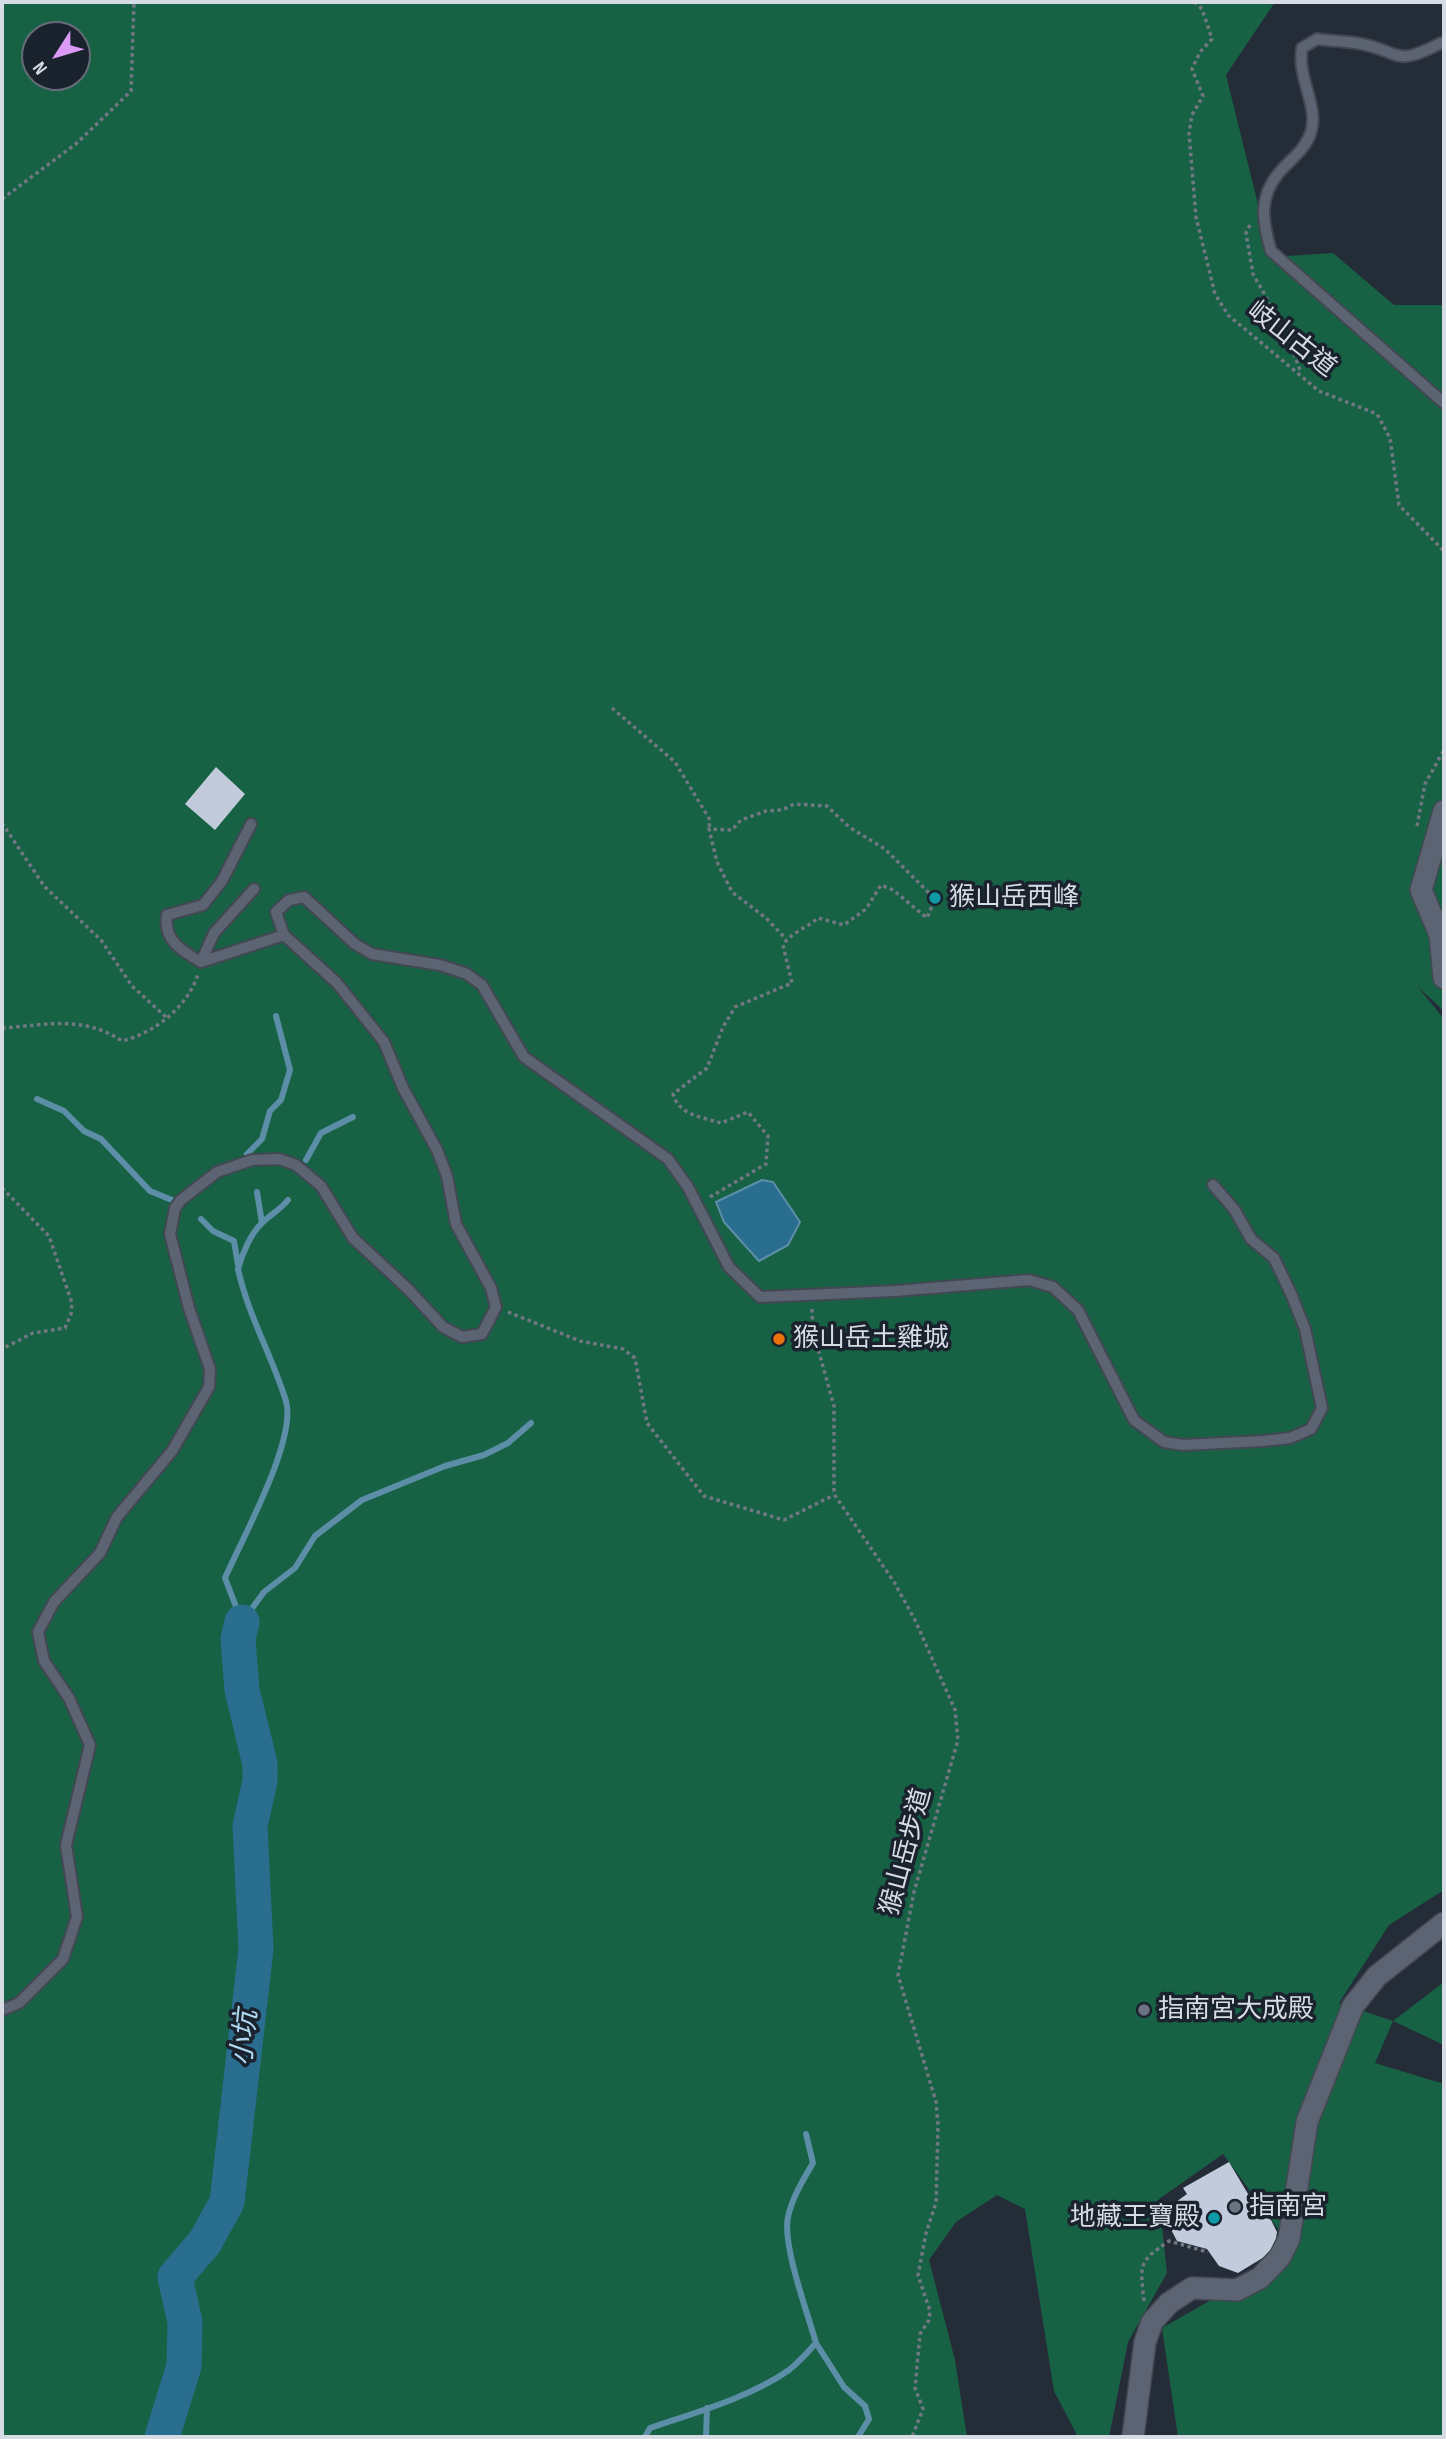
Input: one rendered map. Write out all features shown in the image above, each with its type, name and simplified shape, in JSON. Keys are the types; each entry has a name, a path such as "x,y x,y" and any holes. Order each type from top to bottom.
{"street":[{"path":"1444,811 1421,890 1440,935 1444,978"},
{"path":"1133,2437 1144,2342 1152,2322 1169,2303 1192,2288 1237,2290 1260,2278 1280,2257 1289,2239 1307,2122 1353,2006 1377,1976 1444,1923"}],"lane":[{"path":"1441,43 1415,56 1402,58 1356,43 1317,39 1303,48 1300,63 1314,115 1311,134 1296,157 1277,175 1263,202 1263,224 1271,251 1444,403"},
{"path":"251,824 222,881 203,905 167,915 165,926 178,949 201,962 284,935"},
{"path":"201,962 214,933 254,889"},
{"path":"2,2010 19,2003 64,1959 77,1917 66,1845 90,1745 69,1698 44,1661 37,1632 54,1602 100,1553 117,1517 172,1451 209,1387 211,1369 189,1308 170,1234 175,1208 217,1172 252,1160 279,1159 313,1177 353,1238 408,1289 443,1327 462,1336 482,1334 496,1307 491,1288 456,1224 447,1175 437,1150 403,1088 384,1042 337,983 284,935 276,912 289,900 304,897 355,944 372,954 440,965 467,974 482,985 524,1057 668,1159 697,1205 729,1267 753,1292 771,1299 1003,1280 1041,1283 1059,1292 1078,1310 1134,1420 1164,1442 1183,1445 1290,1438 1311,1429 1322,1408 1305,1328 1274,1258 1251,1239 1234,1209 1213,1185"}],"path":[{"path":"2,199 77,143 131,91 135,2"},
{"name":"岐山古道","path":"1194,2 1202,9 1212,39 1200,52 1192,69 1203,96 1192,115 1189,134 1195,217 1215,294 1236,322 1319,391 1347,399 1377,414 1390,438 1399,505 1444,551"},
{"path":"1263,202 1246,233 1253,274 1286,332 1301,374"},
{"path":"612,708 675,762 710,820 709,829 716,863 732,892 766,918 786,939"},
{"path":"709,829 732,830 741,820 794,804 827,806 849,827 886,849 935,899 927,918 893,890 881,886 866,909 844,925 818,918 801,932 786,939"},
{"path":"2,823 44,886 101,940 132,986 167,1018"},
{"path":"697,1205 766,1164 768,1136 748,1112 721,1123 687,1113 676,1105 673,1094 707,1069 723,1027 735,1007 792,983 789,962 783,954 786,939"},
{"path":"2,1028 80,1022 103,1028 121,1041 142,1035 167,1018 195,985 201,962"},
{"path":"2,1188 50,1236 72,1303 65,1328 33,1334 2,1349"},
{"path":"496,1307 580,1341 623,1349 635,1358 647,1423 704,1496 784,1520 834,1494 834,1406 813,1331 812,1296"},
{"name":"猴山岳步道","path":"834,1494 894,1582 915,1620 955,1710 958,1740 914,1892 898,1975 936,2102 938,2125 936,2203 926,2233 918,2275 930,2312 929,2320 920,2334 915,2388 923,2409 913,2436"},
{"path":"1152,2322 1144,2305 1141,2280 1140,2267 1145,2257 1169,2241 1208,2252"},
{"path":"913,2436 920,2437"}],"green space":[{"path":"2,2 1275,2 1226,75 1271,257 1333,253 1394,305 1444,305 1444,1011 1417,986 1444,1019 1444,1890 1389,1925 1339,2003 1393,2021 1375,2063 1444,2084 1444,2437 1178,2437 1162,2328 1295,2252 1223,2154 1159,2199 1167,2273 1128,2342 1109,2437 1078,2437 1054,2391 1025,2209 997,2195 956,2222 929,2260 955,2360 967,2437 2,2437"},
{"path":"1444,1982 1444,2045 1393,2021"}],"water":[{"path":"762,1180 773,1182 800,1222 788,1245 759,1261 724,1222 716,1202"}],"building":[{"path":"216,767 245,794 215,830 185,804"},
{"name":"地藏王寶殿","path":"1229,2162 1263,2219 1269,2216 1277,2232 1274,2251 1238,2273 1219,2266 1207,2249 1177,2241 1162,2212 1187,2194 1183,2188"}],"waterway":[{"path":"247,1154 262,1139 270,1111 281,1100 290,1070 276,1016"},
{"path":"37,1099 64,1111 84,1131 101,1139 150,1191 172,1200"},
{"path":"306,1160 321,1133 353,1117"},
{"path":"257,1192 262,1223"},
{"path":"242,1622 225,1578 266,1490 284,1440 287,1418 286,1401 248,1303 238,1269 254,1232 288,1200"},
{"path":"201,1219 213,1231 234,1241 238,1265"},
{"path":"242,1622 264,1592 295,1568 315,1536 362,1500 445,1466 484,1455 508,1443 531,1423"},
{"name":"小坑","path":"162,2437 184,2366 185,2322 175,2277 205,2242 227,2202 256,1949 250,1826 260,1781 260,1764 242,1690 238,1639 242,1622"},
{"path":"645,2437 650,2428 722,2404 774,2380 793,2367 816,2343 792,2262 787,2229 792,2203 813,2163 806,2134"},
{"path":"816,2343 844,2387 865,2406 869,2419 858,2437"},
{"path":"706,2437 707,2408"}],"place":[{"name":"猴山岳西峰","path":"935,898"},
{"name":"猴山岳土雞城","path":"779,1339"},
{"name":"指南宮大成殿","path":"1144,2010"},
{"name":"指南宮","path":"1235,2207"},
{"name":"地藏王寶殿","path":"1214,2218"}]}
